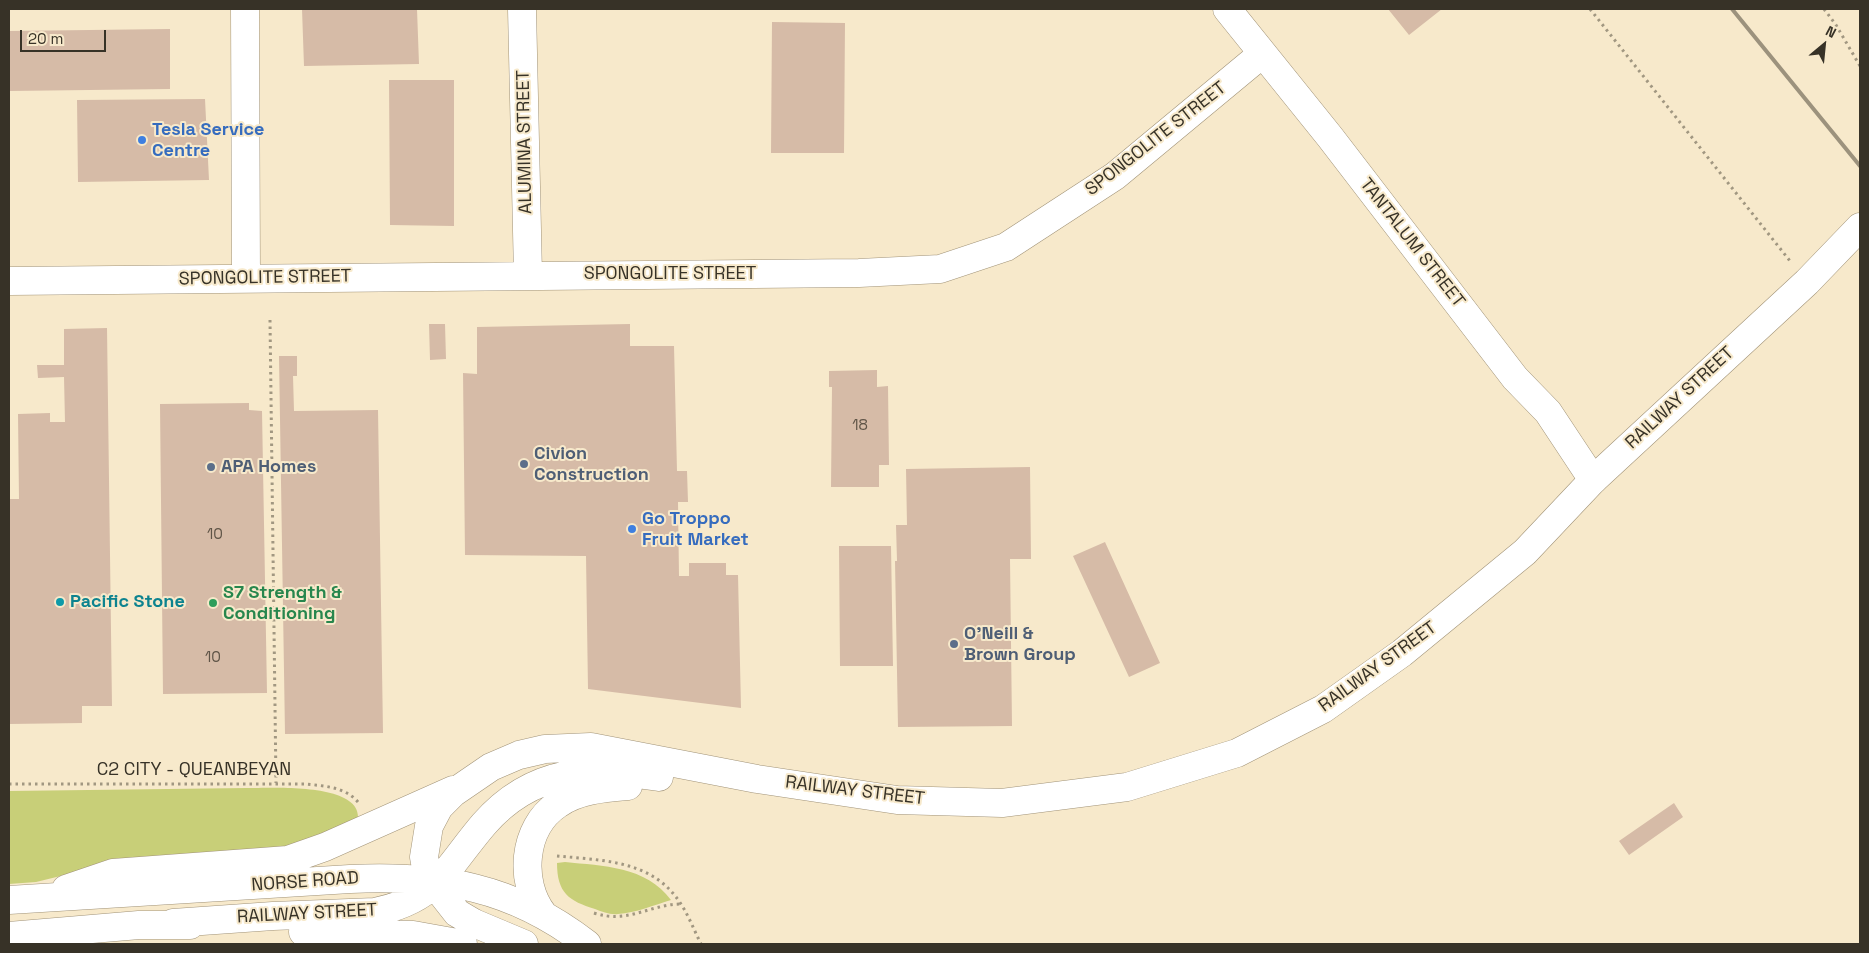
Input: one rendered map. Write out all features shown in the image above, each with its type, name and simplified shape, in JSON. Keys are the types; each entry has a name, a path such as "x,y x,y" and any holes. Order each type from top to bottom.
{"main road":[{"path":"245,9 246,278"},
{"name":"ALUMINA STREET","path":"522,9 528,275"},
{"name":"TANTALUM STREET","path":"1226,9 1330,137 1515,378 1548,412 1593,480"},
{"name":"SPONGOLITE STREET","path":"9,281 859,273 940,269 1006,247 1115,176 1262,54"},
{"name":"RAILWAY STREET","path":"524,944 474,923 457,913 435,881 424,857 429,826 439,807 463,785 491,767 518,755 545,749 576,746 603,748 757,779 897,800 1002,802 1127,787 1237,753 1324,709 1402,654 1525,552 1593,480 1807,282 1858,229"},
{"name":"RAILWAY STREET","path":"173,923 264,916 375,912 399,906 435,881 484,824 505,803 548,779 568,774 608,771 688,780"},
{"name":"RAILWAY STREET","path":"543,914 536,904 529,886 528,861 532,838 537,827 550,810 559,803 588,792 688,780 757,779"},
{"path":"43,899 88,880 114,873 268,863 294,858 463,785"},
{"name":"NORSE ROAD","path":"9,900 394,877 435,881 490,893 543,914 587,944"},
{"path":"9,936 173,923 263,931 405,934 463,944"}],"path":[{"path":"1590,9 1807,282"},
{"path":"1824,9 1836,24 1860,66"},
{"path":"270,320 276,783"},
{"name":"C2 CITY - QUEANBEYAN","path":"9,784 276,783 324,786 339,789 354,798 362,809"},
{"path":"557,856 613,862 636,867 651,874 665,884 681,904 701,944"},
{"path":"592,912 607,916 625,917 665,905 681,904"}],"green space":[{"path":"293,788 331,793 346,799 355,807 358,819 286,848 77,872 36,882 9,884 9,791"},
{"path":"565,862 609,867 636,874 649,880 671,900 618,914 606,913 586,906 572,899 562,889 559,882 557,863"}],"building":[{"path":"302,9 417,9 419,64 304,66"},
{"path":"1388,9 1442,9 1409,35"},
{"path":"772,22 845,23 844,153 771,153"},
{"path":"170,29 170,89 9,91 9,31"},
{"path":"389,80 454,80 454,226 390,225"},
{"name":"Tesla Service Centre","path":"205,99 209,180 78,182 77,100"},
{"path":"429,324 445,324 446,359 430,360"},
{"path":"630,324 630,346 674,346 677,471 687,471 688,502 678,502 679,576 689,576 689,563 726,563 726,575 738,575 741,708 588,689 586,556 465,555 463,373 477,374 477,327"},
{"name":"Pacific Stone","path":"107,328 112,706 82,706 82,723 9,724 9,499 19,499 18,414 50,413 50,422 65,422 64,377 38,378 37,365 64,365 64,329"},
{"path":"279,356 297,356 297,376 293,376 294,411 378,410 383,733 285,734"},
{"path":"877,370 877,387 888,386 889,465 879,465 879,487 831,487 832,387 829,387 829,371"},
{"path":"249,403 249,410 262,411 267,693 163,694 160,404"},
{"name":"O'Neill & Brown Group","path":"1030,467 1031,559 1010,559 1012,726 898,727 896,525 907,525 906,469"},
{"path":"1105,542 1160,663 1129,677 1073,556"},
{"path":"839,546 891,546 893,666 840,666"},
{"path":"1674,803 1683,817 1629,855 1619,841"}],"railway":[{"path":"1732,9 1860,166"}],"place":[{"name":"Tesla Service Centre","path":"142,140"},
{"name":"Civion Construction","path":"524,464"},
{"name":"APA Homes","path":"211,467"},
{"name":"Go Troppo Fruit Market","path":"632,529"},
{"name":"Pacific Stone","path":"60,602"},
{"name":"S7 Strength & Conditioning","path":"213,603"},
{"name":"O'Neill & Brown Group","path":"954,644"}]}
